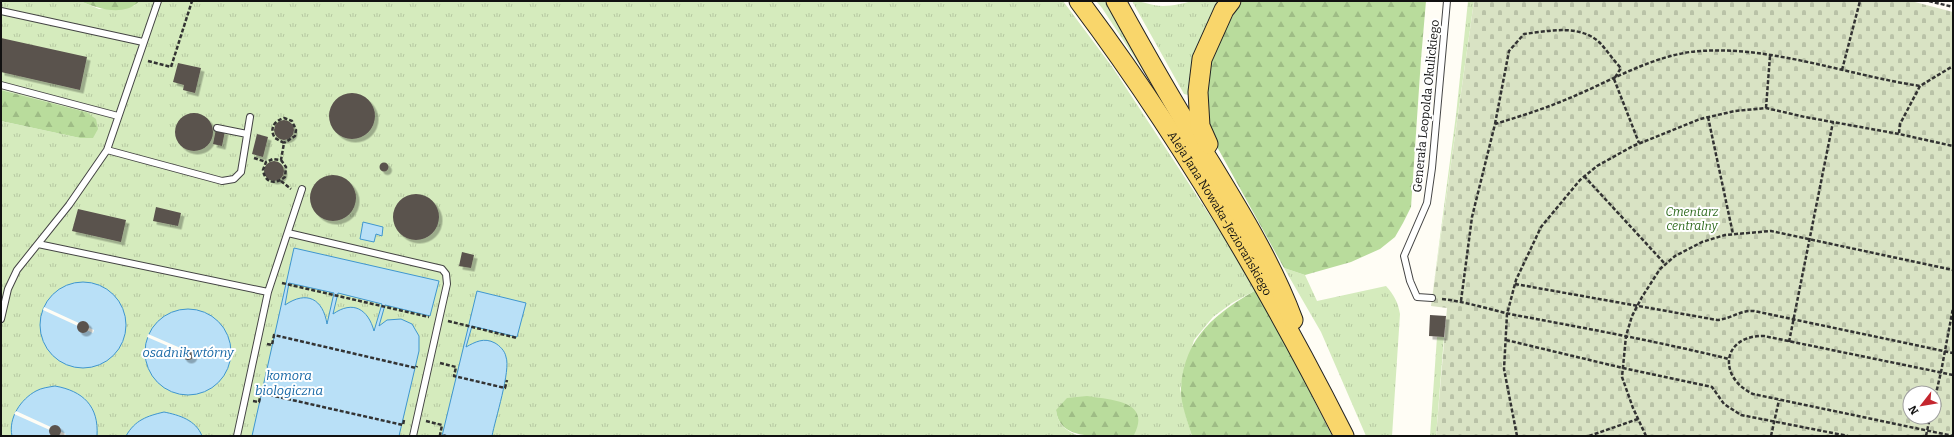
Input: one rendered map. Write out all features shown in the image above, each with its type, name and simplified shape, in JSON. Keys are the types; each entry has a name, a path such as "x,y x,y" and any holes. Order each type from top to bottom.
{"main road":[{"name":"Aleja Jana Nowaka-Jeziorańskiego","path":"1079,1 1124,61 1184,152 1260,279 1344,436"},
{"path":"1116,1 1156,75 1240,212 1282,290 1318,385"},
{"path":"1231,1 1224,10 1202,59 1198,92 1200,126 1240,212"}],"lane":[{"path":"1,319 4,288 69,205 107,150 158,1"},
{"name":"Generała Leopolda Okulickiego","path":"1432,298 1417,296 1410,281 1404,256 1427,203 1432,168 1447,1"},
{"path":"1,11 143,42"},
{"path":"1,85 118,116"},
{"path":"107,150 222,181 234,179 241,172 250,117"},
{"path":"217,128 247,134"},
{"path":"237,436 268,292 302,189"},
{"path":"288,233 442,269 446,274 447,284 440,319 413,436"},
{"path":"38,244 268,292"}],"path":[{"path":"138,58 171,67 192,1"},
{"path":"1842,70 1860,1"},
{"path":"1928,1 1953,7"},
{"path":"1461,301 1472,217 1495,124 1509,51 1524,34 1561,29 1584,34 1598,41 1620,68 1614,79 1639,143"},
{"path":"1495,124 1530,114 1655,60 1690,52 1732,51 1770,56 1920,86"},
{"path":"1766,108 1770,56"},
{"path":"1899,134 1900,124 1920,86 1953,66"},
{"path":"1517,436 1504,369 1507,314 1515,284 1541,227 1584,176 1597,166 1639,143 1708,117 1735,111 1766,108 1953,146"},
{"path":"1708,117 1733,234"},
{"path":"266,162 263,170 266,179 270,182 276,183 285,177 287,171 281,160 284,143 295,136 296,130 292,121 284,118 275,123 272,133 275,138 284,143"},
{"path":"1789,342 1833,122"},
{"path":"252,158 266,162 273,159 281,160"},
{"path":"1584,176 1666,265"},
{"path":"281,181 285,186 294,190"},
{"path":"1646,436 1622,377 1626,336 1637,306 1660,269 1675,256 1702,242 1733,234 1770,231 1809,238 1953,270"},
{"path":"285,284 429,317"},
{"path":"1515,284 1717,320 1728,319 1744,310 1795,318 1953,353"},
{"path":"1432,298 1461,301 1507,314 1626,336 1729,359"},
{"path":"1938,385 1953,308"},
{"path":"440,319 517,338"},
{"path":"272,345 274,335 416,368"},
{"path":"1953,375 1764,336 1751,335 1740,341 1732,349 1729,359 1730,370 1734,381 1744,390 1753,394 1953,436"},
{"path":"1506,340 1622,368 1712,386 1724,404 1741,415 1848,436"},
{"path":"431,361 456,367 454,376 505,388 507,380"},
{"path":"259,402 261,392 403,425"},
{"path":"1770,436 1780,400"},
{"path":"417,419 442,424 440,435 446,436"},
{"path":"1589,436 1638,419"},
{"path":"1926,436 1928,425"}],"green space":[{"path":"1,1 80,1 99,9 134,6 140,1 1063,1 1113,68 1258,289 1232,303 1213,317 1194,340 1180,389 1192,436 1132,436 1134,435 1056,410 1060,423 1070,432 1079,436 1,436 1,121 80,138 86,112 1,90"},
{"path":"80,1 140,1 126,9 111,10 95,7"},
{"path":"1096,1 1111,1 1169,110 1102,8"},
{"path":"1132,1 1163,6 1193,1 1222,1 1188,95 1184,94"},
{"path":"1242,1 1426,1 1411,207 1395,237 1380,249 1351,262 1305,275 1284,268 1205,125 1203,86 1211,59 1224,30"},
{"path":"1468,1 1474,1 1432,298 1456,115"},
{"name":"Cmentarz centralny","path":"1474,1 1911,1 1953,12 1953,436 1436,436 1447,308 1431,306"},
{"path":"1,90 86,112 96,119 98,129 93,138 80,138 1,121"},
{"path":"1284,268 1305,275 1317,301 1386,286 1397,302 1400,314 1392,436 1366,436 1321,332"},
{"path":"1258,289 1332,436 1192,436 1181,394 1183,370 1189,354 1196,340 1216,317"},
{"path":"1437,337 1444,337 1436,436 1430,436"},
{"path":"1087,396 1117,401 1133,408 1137,415 1138,423 1134,435 1092,436 1068,430 1058,419 1056,410 1067,398"}],"water":[{"path":"363,222 383,227 382,236 376,234 374,242 360,239"},
{"name":"komora biologiczna","path":"294,248 439,281 430,316 385,305 379,326 387,320 401,319 412,324 419,336 419,351 399,436 252,436","holes":["289,283 334,293 327,324 322,308 313,300 300,298 285,305","338,293 382,304 374,331 368,317 359,309 353,307 347,308 333,314"]},
{"name":"osadnik wtórny","path":"83,282 99,285 107,289 119,301 123,309 126,325 123,341 119,349 107,361 99,365 83,368 67,365 59,361 47,349 43,341 40,325 43,309 47,301 59,289 67,285"},
{"path":"477,291 526,303 517,337 472,326 466,347 476,342 487,340 499,346 505,355 507,363 505,383 492,436 442,436"},
{"name":"osadnik wtórny","path":"188,309 204,312 212,316 224,328 228,336 231,352 228,368 224,376 212,388 204,392 188,395 172,392 164,388 152,376 148,368 145,352 148,336 152,328 164,316 172,312"},
{"path":"55,386 74,392 87,402 92,408 95,416 97,436 12,436 11,429 14,416 25,399 36,391"},
{"path":"164,412 181,417 191,422 196,426 202,436 126,436 137,422 152,415"}],"pier":[{"path":"44,307 94,330 93,333 43,310"},
{"path":"148,334 199,356 198,359 147,337"},
{"path":"16,411 66,434 63,436 14,414"}],"building":[{"path":"1,38 87,57 80,90 1,72"},
{"path":"178,63 201,68 195,93 183,90 184,85 173,82"},
{"path":"357,93 361,94 371,103 374,107 374,125 365,135 357,139 347,139 339,135 330,125 329,111 333,103 343,94"},
{"path":"190,113 198,113 208,118 212,125 212,139 208,146 198,151 190,151 180,146 178,143 175,136 175,128 180,118 183,116"},
{"path":"280,120 288,120 294,126 294,134 288,140 280,140 274,134 274,126"},
{"path":"216,129 225,131 222,146 213,144"},
{"path":"257,134 268,137 263,157 252,154"},
{"path":"270,161 278,161 284,167 284,175 278,181 270,181 264,175 264,167"},
{"path":"382,163 386,163 388,167 386,171 382,171 380,169 380,165"},
{"path":"338,175 350,181 355,189 355,207 350,215 342,220 328,221 316,215 311,207 310,193 316,181 324,176"},
{"path":"421,194 433,200 438,208 438,226 433,234 425,239 411,240 399,234 394,226 393,212 399,200 407,195"},
{"path":"156,207 181,213 178,226 153,221"},
{"path":"78,209 126,220 121,242 72,231"},
{"path":"462,252 474,255 471,268 459,266"},
{"path":"1430,315 1446,316 1444,337 1429,336"},
{"path":"83,321 87,323 89,327 87,331 83,333 79,331 77,327 79,323"},
{"path":"188,348 192,350 194,354 192,358 188,360 184,358 182,354 184,350"},
{"path":"55,425 59,427 61,431 59,435 55,437 51,435 49,431 51,427"}]}
